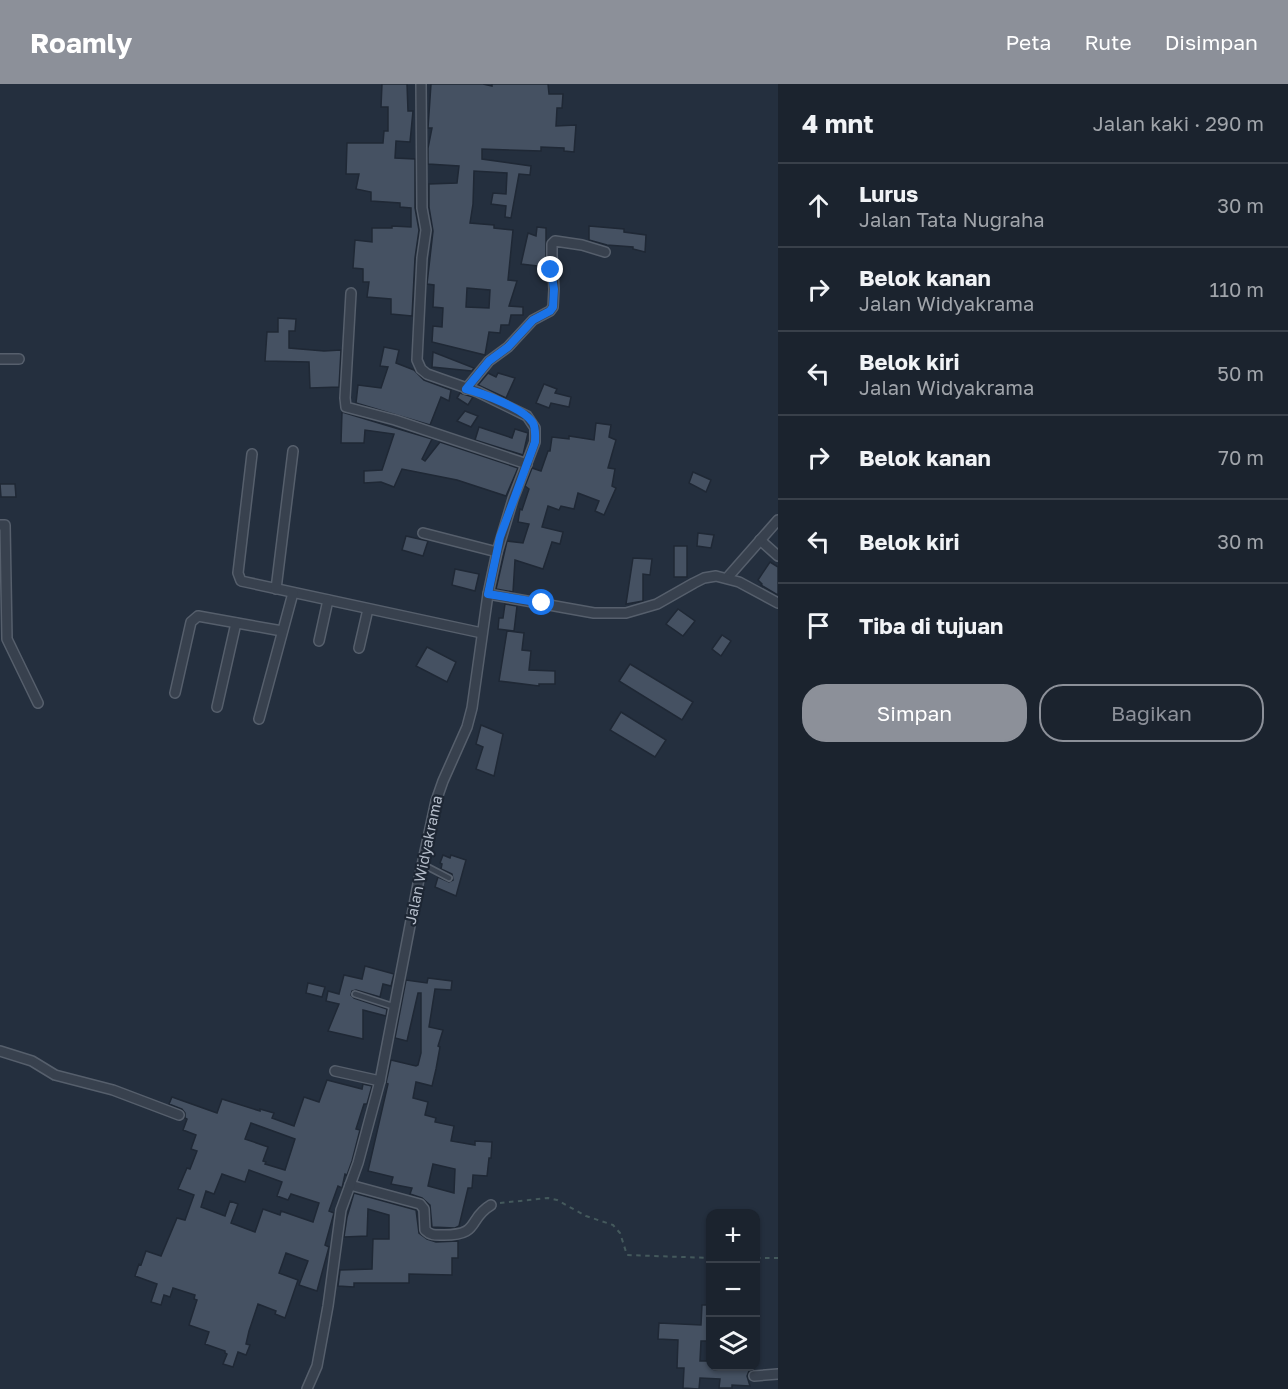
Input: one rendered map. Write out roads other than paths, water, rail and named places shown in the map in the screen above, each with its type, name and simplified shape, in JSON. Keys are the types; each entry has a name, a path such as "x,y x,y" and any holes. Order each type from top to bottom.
{"street":[{"name":"Jalan Widyakrama","path":"307,1389 317,1366 328,1306 341,1209 380,1081 436,801 468,727 488,594 497,552 513,499 535,442 535,428 527,416 427,374 421,369 417,360 422,258 426,230 422,208 421,84"},
{"path":"466,389 489,361 508,347 533,320 553,307 552,244 555,242 582,245 605,252"},
{"path":"351,293 346,406 527,464"},
{"path":"0,359 19,359"},
{"path":"276,589 293,451"},
{"path":"252,454 239,577 246,583 482,633"},
{"path":"728,578 778,520"},
{"path":"0,525 5,525 7,639 38,703"},
{"path":"423,533 497,552"},
{"path":"760,540 778,555"},
{"path":"488,594 611,614 657,604 704,578 716,576 739,582 778,603"},
{"path":"259,719 293,592"},
{"path":"319,641 328,600"},
{"path":"358,648 368,609"},
{"path":"175,693 191,622 194,618 198,616 282,632"},
{"path":"217,707 236,623"},
{"path":"0,1051 32,1061 55,1075 114,1090 179,1115"},
{"path":"335,1071 380,1081"},
{"path":"350,1185 420,1204 424,1209 425,1230 434,1235 463,1234 491,1205"},
{"path":"754,1376 778,1374"}],"lane":[{"path":"422,864 449,878"},
{"path":"355,994 395,1007"}]}
